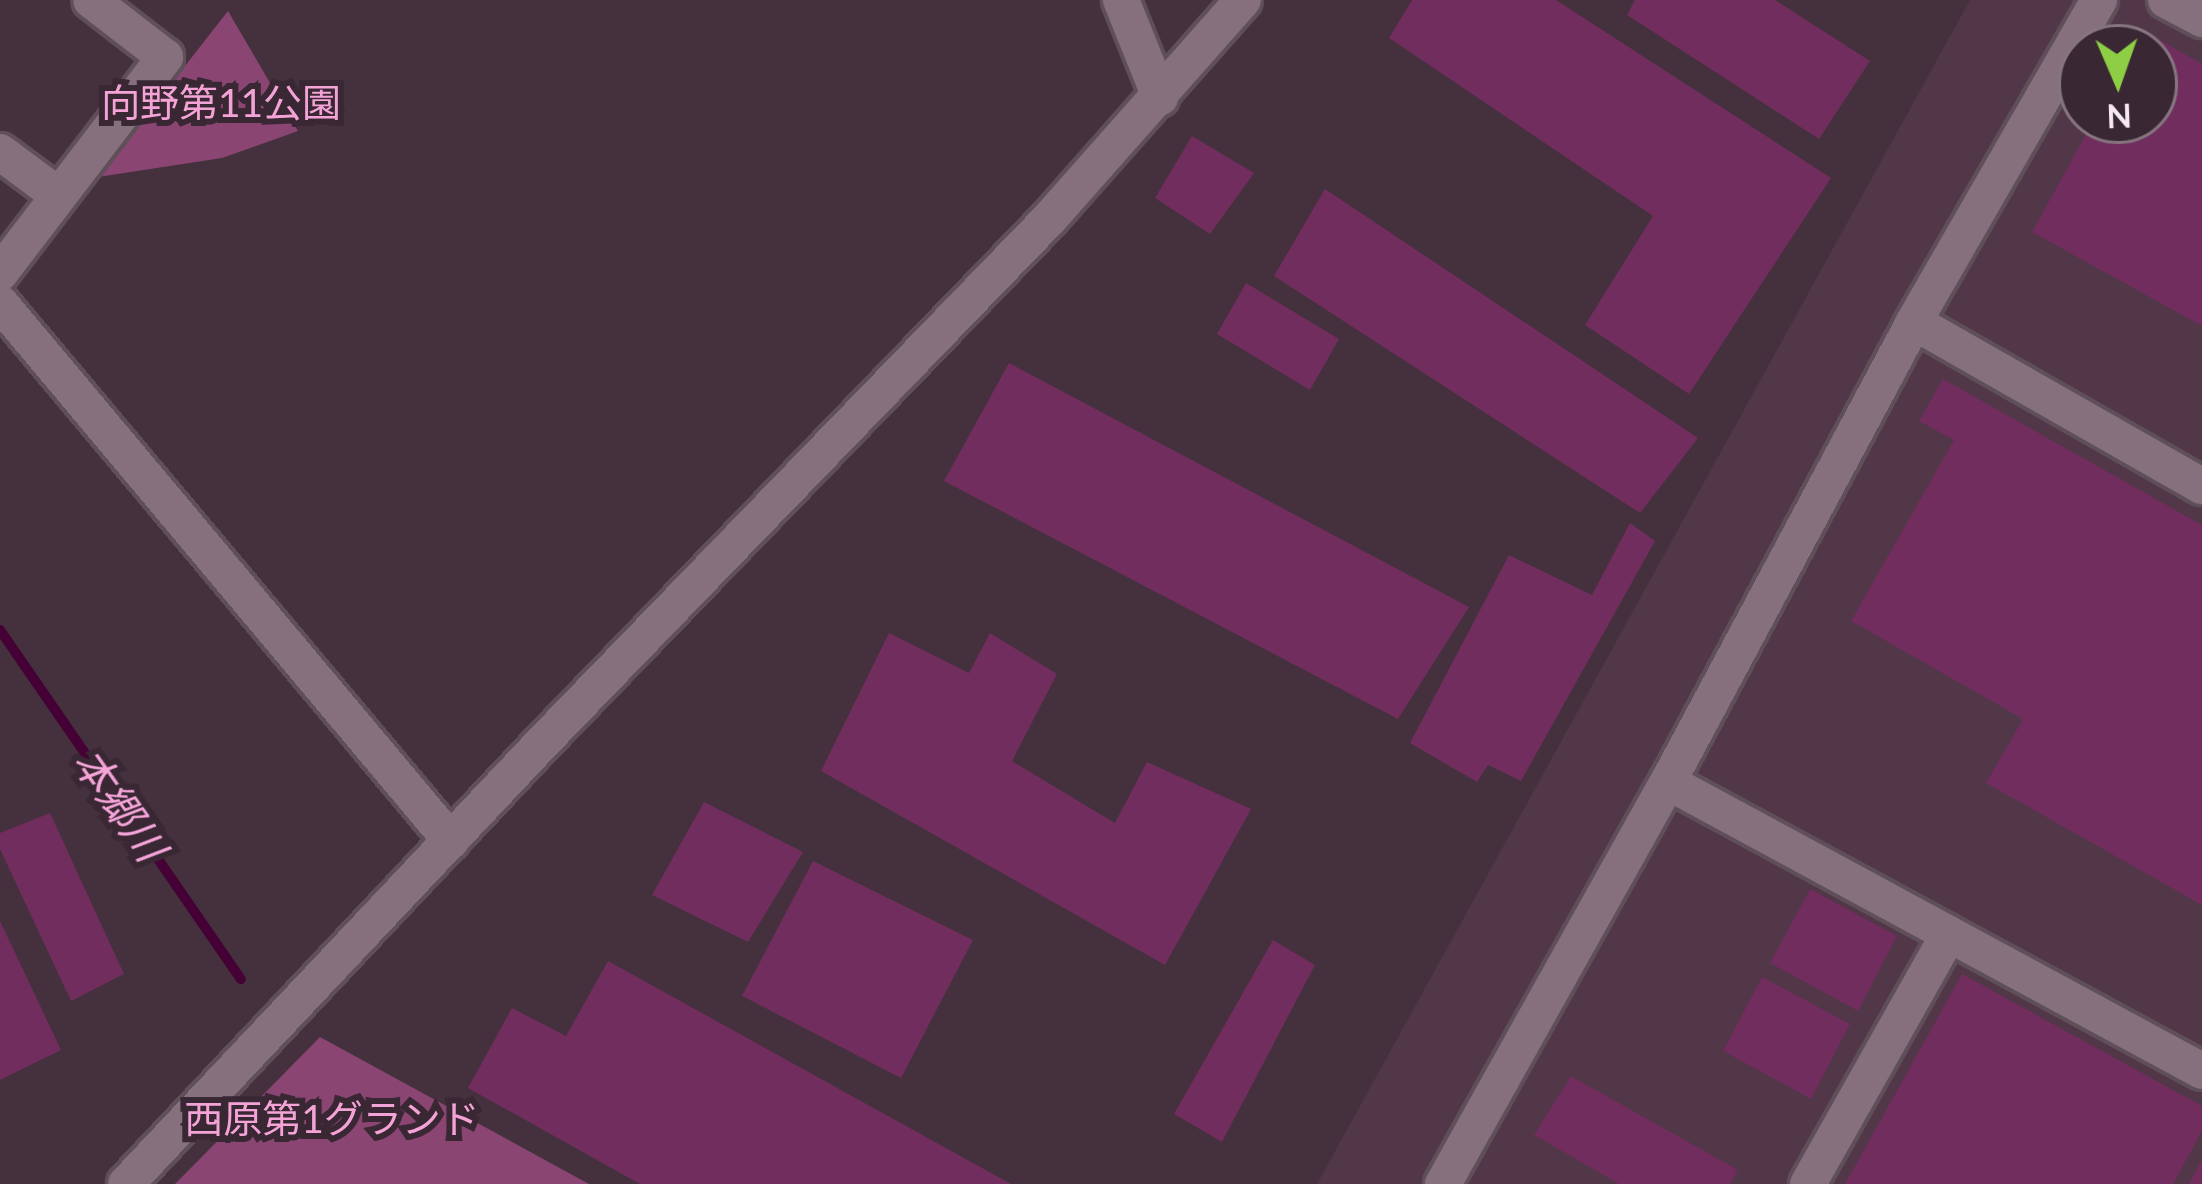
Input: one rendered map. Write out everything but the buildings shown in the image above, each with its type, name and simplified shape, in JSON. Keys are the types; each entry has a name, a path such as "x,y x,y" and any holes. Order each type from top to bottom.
{"street":[{"path":"0,273 165,57 91,0"},
{"path":"1120,0 1160,97"},
{"path":"126,1184 1050,218 1243,0"},
{"path":"1443,1184 1668,782 1914,322 2099,0"},
{"path":"2166,0 2202,19"},
{"path":"0,152 58,196"},
{"path":"0,303 451,842"},
{"path":"1914,322 2202,486"},
{"path":"1668,782 2202,1071"},
{"path":"1808,1184 1949,934"}],"shaded area":[{"path":"1970,0 2202,0 2202,1184 1317,1184"}],"green space":[{"name":"向野第11公園","path":"228,11 298,131 222,158 98,177"},
{"name":"西原第1グランド","path":"320,1037 589,1184 175,1184"}],"waterway":[{"name":"本郷川","path":"0,630 241,979"}]}
